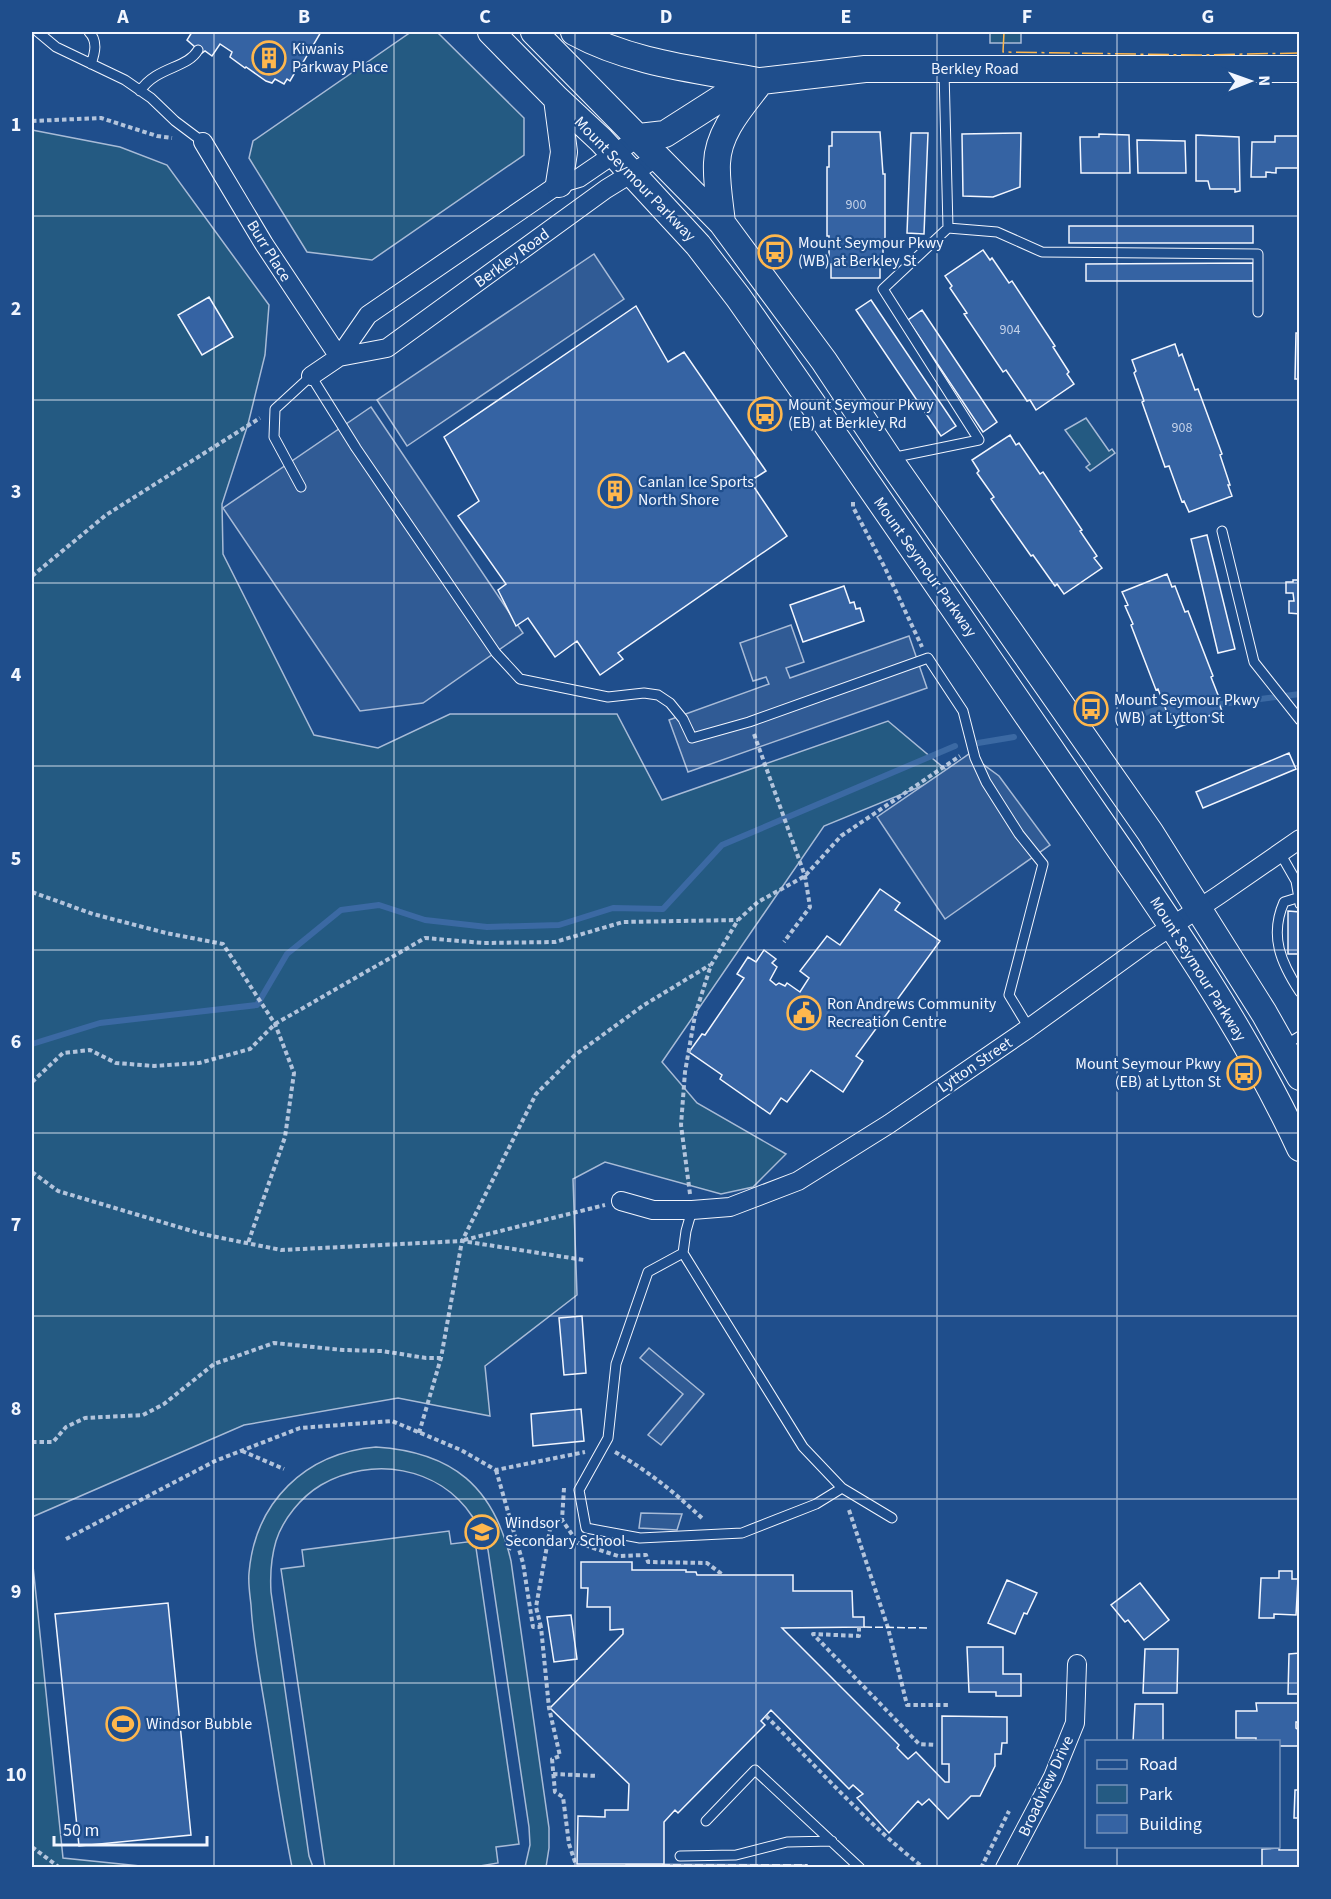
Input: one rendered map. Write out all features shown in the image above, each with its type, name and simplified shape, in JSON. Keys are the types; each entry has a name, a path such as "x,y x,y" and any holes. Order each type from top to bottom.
{"main road":[{"name":"Mount Seymour Parkway","path":"491,32 614,154 698,245 738,297 1173,926 1256,1061 1275,1095 1299,1148"},
{"name":"Mount Seymour Parkway","path":"534,32 639,137"},
{"path":"574,32 608,49 644,60 761,81 734,117 720,143 717,163 722,224"},
{"name":"Berkley Road","path":"639,137 662,146 734,90 761,81 865,69 1299,69"},
{"path":"557,99 564,152 559,184"},
{"name":"Mount Seymour Parkway","path":"662,146 824,361 889,459 1150,832 1199,909 1291,1041 1299,1077"}],"street":[{"name":"Berkley Road","path":"311,376 339,357 368,315 559,184 579,178 639,137"},
{"name":"Burr Place","path":"203,142 264,244 339,357"},
{"name":"Berkley Road","path":"339,357 387,348 606,189 632,174 662,146"},
{"name":"Lytton Street","path":"621,1201 653,1210 730,1207 798,1181 890,1124 1299,839"},
{"name":"Broadview Drive","path":"1005,1868 1053,1777 1075,1723 1077,1664"}],"lane":[{"path":"89,32 95,46 90,64"},
{"path":"43,34 56,47 125,80 203,142"},
{"path":"140,91 147,80 186,62 198,50"},
{"path":"889,459 979,440 884,289 948,228 944,69"},
{"path":"948,228 997,232 1042,252 1258,254 1258,312"},
{"path":"301,487 274,437 275,409 311,376 356,448 496,653 520,680 608,697 644,693 658,695 670,703 683,719 692,738 749,722 928,658 963,711 973,748 986,782 1019,834 1042,864 1009,995 1029,1028"},
{"path":"1222,531 1254,662 1299,720"},
{"path":"1280,853 1296,881 1299,899 1284,902 1278,916 1279,952 1285,969 1299,992"},
{"path":"692,1210 683,1253 803,1447 842,1488 892,1518"},
{"path":"683,1253 648,1272 616,1365 608,1438 579,1490 586,1528 639,1538 742,1533 816,1504 842,1488"},
{"path":"706,1821 755,1770 860,1868"},
{"path":"680,1856 736,1855 787,1842 832,1841"}],"path":[{"path":"32,121 101,118 157,136 203,142"},
{"path":"32,576 106,515 275,409"},
{"path":"853,495 854,507 928,658"},
{"path":"749,722 792,836 805,876 810,907 784,942"},
{"path":"692,1210 681,1125 685,1072 695,1015 711,965 738,920 758,902 805,876 841,836 973,748"},
{"path":"32,892 93,914 166,933 223,944 275,1024 294,1073 285,1137 248,1243"},
{"path":"32,1082 63,1053 90,1050 116,1063 154,1066 199,1063 250,1049 275,1024 425,938 483,943 555,942 623,922 738,920"},
{"path":"419,1433 441,1358 462,1240 536,1094 576,1055 644,1005 711,965"},
{"path":"32,1172 58,1191 202,1234 281,1250 462,1240 621,1201"},
{"path":"462,1240 584,1260"},
{"path":"32,1442 53,1442 66,1427 85,1418 143,1415 164,1404 214,1364 274,1343 441,1358"},
{"path":"66,1539 215,1461 300,1428 392,1421 461,1450 496,1470 603,1447 649,1471 710,1526"},
{"path":"242,1451 284,1469"},
{"path":"496,1470 523,1563 533,1627 541,1627"},
{"path":"842,1488 888,1628 907,1705 948,1705"},
{"path":"562,1520 550,1529 536,1606 541,1627 549,1708 560,1756 552,1759 555,1792 563,1797 569,1844 577,1868"},
{"path":"509,1550 515,1536"},
{"path":"859,1627 858,1636 813,1634 919,1744 936,1745"},
{"path":"766,1716 871,1820 924,1868"},
{"path":"553,1774 598,1776"},
{"path":"981,1868 1009,1811"},
{"path":"32,1847 60,1868"}],"green space":[{"path":"411,32 437,32 524,118 524,155 372,260 307,252 249,158 253,141"},
{"path":"990,32 1021,32 1021,43 990,43"},
{"path":"32,130 120,147 167,165 269,305 265,355 248,424 222,504 223,554 314,735 378,748 450,714 617,714 662,800 888,721 951,774 824,826 662,1062 697,1103 786,1154 753,1187 721,1194 605,1162 573,1179 577,1295 485,1366 490,1416 398,1398 244,1425 32,1517"},
{"path":"1086,418 1109,451 1112,449 1115,453 1090,471 1086,467 1090,464 1065,430"},
{"path":"376,1447 403,1450 427,1457 448,1466 466,1478 494,1513 503,1535 511,1561 549,1828 546,1867 525,1867 530,1845 529,1827 488,1550 483,1537 472,1516 458,1499 441,1486 403,1471 382,1469 341,1476 314,1490 288,1517 274,1547 271,1592 309,1856 313,1867 292,1867 254,1634 249,1581 253,1547 261,1524 273,1504 288,1486 306,1471 327,1459 350,1451"},
{"path":"449,1531 451,1544 475,1541 519,1844 496,1847 498,1863 468,1868 325,1867 281,1569 304,1566 302,1550"},
{"path":"32,1556 63,1858 150,1867 32,1867"},
{"path":"626,1864 807,1865 807,1867 626,1868"}],"shaded area":[{"path":"594,254 624,299 407,446 377,400"},
{"path":"371,407 523,633 423,703 360,711 223,508"},
{"path":"791,625 804,662 786,668 790,678 909,636 927,688 688,772 669,720 769,684 766,677 753,681 740,643"},
{"path":"969,754 999,776 1050,845 945,919 877,817"},
{"path":"649,1348 704,1394 661,1445 648,1435 683,1394 640,1358"},
{"path":"641,1513 682,1514 677,1530 639,1528"}],"building":[{"name":"Kiwanis Parkway Place","path":"192,32 321,32 301,66 297,65 290,81 287,79 284,84 275,79 272,83 266,81 245,68 230,57 232,52 220,44 212,56 205,51 202,53 187,40"},
{"path":"832,132 880,132 883,174 885,174 885,244 883,244 883,264 880,264 880,278 831,278 829,236 827,236 827,167 829,167 829,146 832,146"},
{"path":"911,133 928,133 924,234 907,233"},
{"path":"1021,133 1020,187 993,197 963,196 962,134"},
{"path":"1099,134 1129,135 1130,173 1081,173 1080,137 1099,137"},
{"path":"1196,135 1239,137 1240,191 1210,189 1208,181 1196,181"},
{"path":"1275,136 1299,136 1299,168 1276,168 1276,173 1266,172 1266,177 1251,177 1252,142 1275,142"},
{"path":"1137,140 1185,141 1186,173 1138,173"},
{"path":"1069,226 1253,226 1253,243 1069,243"},
{"path":"983,250 990,260 992,258 1009,283 1012,281 1055,346 1053,347 1074,384 1036,410 1006,370 1003,372 964,314 967,313 950,288 952,286 945,276"},
{"path":"1253,263 1253,281 1086,281 1086,264"},
{"path":"209,297 233,337 202,355 178,315"},
{"path":"871,300 956,426 941,436 856,310"},
{"name":"Canlan Ice Sports North Shore","path":"636,306 668,362 684,352 766,471 750,481 787,536 618,653 623,659 600,675 577,641 555,657 528,618 516,626 498,590 506,584 458,516 479,501 444,437"},
{"path":"922,310 997,422 983,432 908,320"},
{"path":"1296,333 1300,333 1300,379 1295,379"},
{"path":"1175,344 1179,356 1182,354 1195,390 1198,389 1222,454 1220,455 1232,496 1189,512 1184,501 1182,502 1169,466 1165,467 1142,402 1144,401 1132,360"},
{"path":"1010,435 1016,445 1019,443 1040,474 1043,472 1082,530 1080,531 1097,556 1094,558 1102,568 1064,594 1057,584 1055,586 1033,555 1031,556 991,499 994,497 977,473 979,471 972,460"},
{"path":"1207,535 1235,649 1218,653 1191,539"},
{"path":"1167,574 1172,587 1175,586 1185,612 1188,611 1213,676 1211,677 1222,711 1176,728 1171,714 1168,715 1158,689 1156,690 1131,625 1133,624 1125,606 1128,605 1122,592"},
{"path":"1293,580 1300,580 1300,614 1289,613 1289,601 1294,601 1293,593 1286,593 1286,582 1293,582"},
{"path":"844,586 850,603 854,602 856,609 860,608 864,621 803,642 790,605"},
{"path":"1289,753 1296,769 1203,808 1196,792"},
{"name":"Ron Andrews Community Recreation Centre","path":"880,889 900,903 895,910 940,941 856,1056 863,1061 843,1092 811,1070 787,1102 781,1098 770,1114 720,1079 722,1075 689,1052 702,1034 705,1035 744,978 737,974 748,957 756,962 764,950 776,959 772,963 777,967 770,980 776,985 779,983 785,986 787,983 800,992 809,978 800,971 827,936 840,945"},
{"path":"1288,911 1300,912 1300,954 1288,954"},
{"path":"582,1316 586,1373 564,1375 559,1318"},
{"path":"581,1409 584,1441 533,1446 531,1414"},
{"name":"Windsor Secondary School","path":"581,1562 632,1562 632,1570 686,1570 686,1572 696,1572 697,1575 793,1575 793,1591 852,1591 853,1617 864,1617 864,1627 782,1628 899,1745 897,1748 908,1759 916,1752 945,1782 949,1782 949,1764 942,1764 942,1716 1007,1717 1007,1743 1002,1743 1001,1754 995,1754 995,1766 980,1796 971,1796 948,1819 929,1799 922,1805 918,1801 889,1833 857,1798 863,1794 853,1785 849,1789 771,1710 761,1721 765,1725 678,1813 675,1810 664,1822 664,1864 577,1864 578,1816 605,1817 605,1810 628,1810 629,1784 550,1708 623,1634 623,1629 610,1630 610,1607 587,1607 588,1588 581,1588"},
{"path":"1279,1571 1292,1571 1292,1579 1298,1579 1296,1615 1274,1614 1274,1618 1259,1618 1261,1578 1279,1578"},
{"path":"1007,1580 1037,1593 1027,1614 1024,1613 1015,1634 988,1623"},
{"path":"1140,1583 1169,1620 1144,1640 1128,1620 1125,1622 1111,1605"},
{"name":"Windsor Bubble","path":"168,1603 191,1835 79,1846 55,1614"},
{"path":"571,1615 577,1659 554,1662 547,1617"},
{"path":"967,1647 1003,1647 1003,1674 1021,1674 1021,1696 996,1696 996,1692 969,1692"},
{"path":"1145,1649 1178,1649 1177,1693 1143,1693"},
{"path":"1300,1653 1300,1694 1288,1694 1289,1654"},
{"path":"1256,1703 1300,1703 1300,1722 1296,1722 1296,1728 1300,1731 1300,1743 1297,1746 1280,1746 1280,1740 1236,1738 1236,1711 1257,1711"},
{"path":"1135,1704 1163,1704 1163,1740 1133,1740"},
{"path":"1298,1768 1300,1818 1294,1818 1295,1790 1298,1790"},
{"path":"1279,1848 1279,1850 1300,1850 1300,1868 1262,1868 1262,1849"}],"waterway":[{"path":"1214,705 1300,694"},
{"path":"1118,722 1158,709 1174,708"},
{"path":"978,743 1014,737"},
{"path":"32,1044 100,1023 257,1005 287,954 341,910 379,905 425,920 487,927 559,925 613,908 663,909 722,845 955,746"}],"fence":[{"path":"864,1627 927,1628"},
{"path":"662,1865 807,1865 807,1868"}],"power":[{"path":"1004,32 1003,52 1197,55 1300,53"}],"place":[{"name":"Kiwanis Parkway Place","path":"269,58"},
{"name":"Mount Seymour Pkwy (WB) at Berkley St","path":"775,252"},
{"name":"Mount Seymour Pkwy (EB) at Berkley Rd","path":"765,414"},
{"name":"Canlan Ice Sports North Shore","path":"615,491"},
{"name":"Mount Seymour Pkwy (WB) at Lytton St","path":"1091,709"},
{"name":"Ron Andrews Community Recreation Centre","path":"804,1013"},
{"name":"Mount Seymour Pkwy (EB) at Lytton St","path":"1244,1073"},
{"name":"Windsor Secondary School","path":"482,1532"},
{"name":"Windsor Bubble","path":"123,1724"}]}
